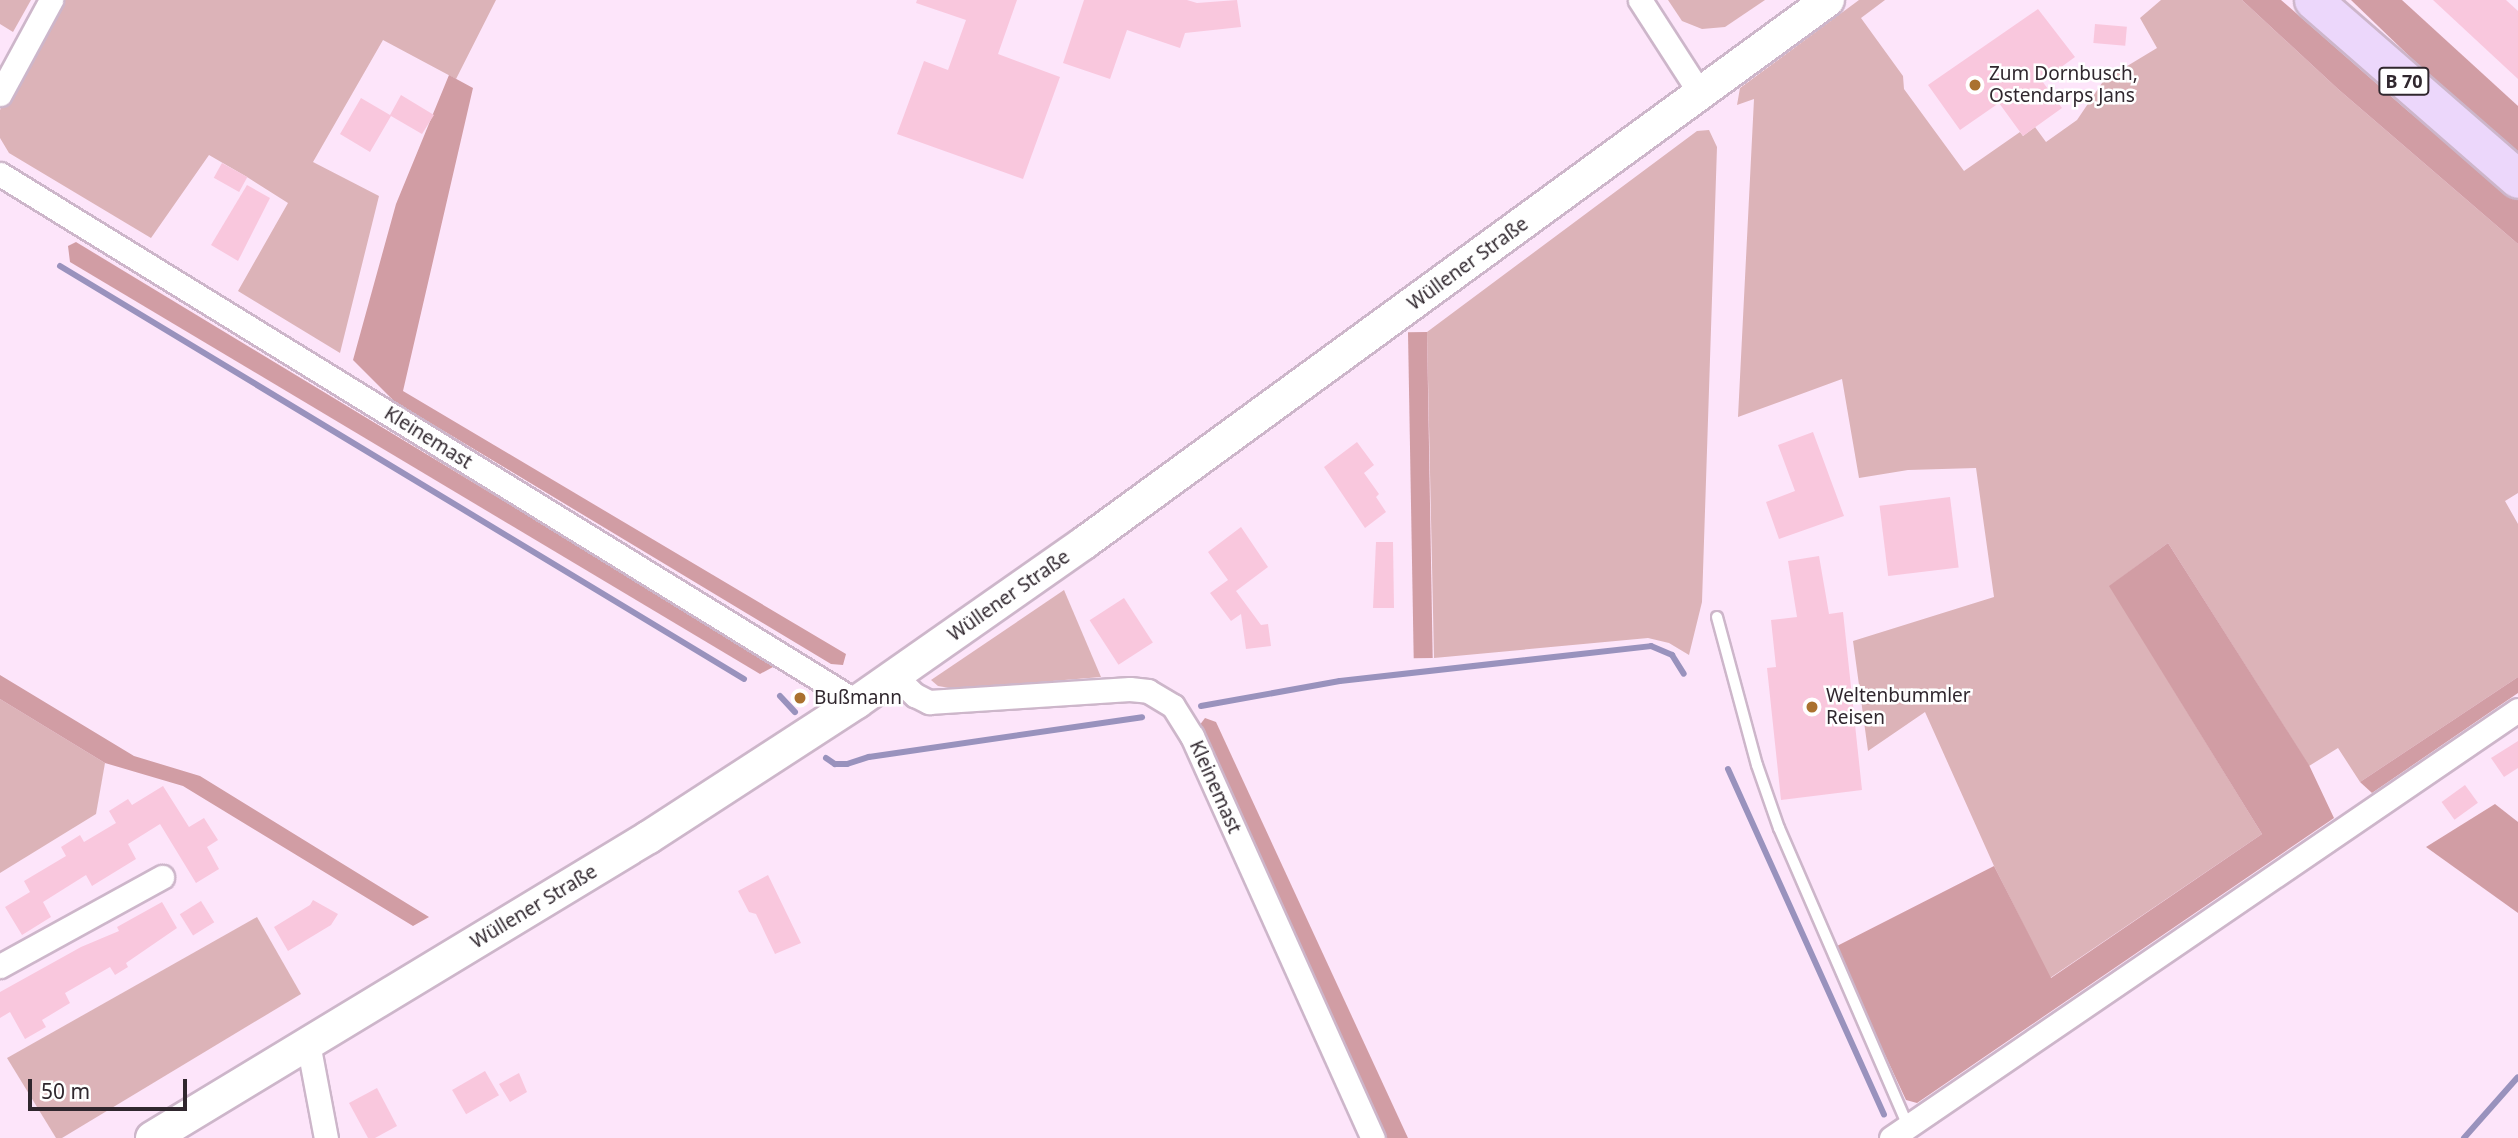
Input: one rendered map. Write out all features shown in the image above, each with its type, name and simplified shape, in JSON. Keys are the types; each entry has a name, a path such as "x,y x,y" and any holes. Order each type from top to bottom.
{"main road":[{"name":"Wüllener Straße","path":"152,1138 659,831 857,702 1084,543 1828,0"},
{"name":"B 70","path":"2314,0 2518,179"}],"street":[{"path":"0,94 51,0"},
{"path":"1640,0 1700,93"},
{"name":"Kleinemast","path":"0,174 857,702"},
{"name":"Kleinemast","path":"895,676 915,695 929,702 1130,689 1148,691 1174,705 1192,736 1373,1138"},
{"path":"1900,1132 2518,710"},
{"path":"0,966 162,877"},
{"path":"308,1043 326,1138"}],"lane":[{"path":"1717,617 1757,765 1779,828 1900,1132"}],"shaded area":[{"path":"0,0 31,0 13,32 0,24"},
{"path":"61,0 496,0 456,79 383,40 313,162 379,196 340,353 238,291 288,203 247,177 209,155 151,238 9,153 0,138 0,110"},
{"path":"1668,0 1765,0 1725,27 1702,29 1682,21"},
{"path":"1859,0 1885,0 1861,18 1903,76 1904,89 1964,171 2020,132 2023,136 2035,127 2046,142 2077,120 2104,80 2157,48 2140,18 2161,0 2242,0 2338,89 2518,244 2518,493 2505,501 2518,524 2518,677 2360,782 2338,748 2309,766 2168,543 2110,586 2262,834 2050,978 1994,866 1925,712 1868,751 1853,641 1994,597 1976,468 1908,470 1859,478 1842,379 1738,417 1754,99 1737,105 1740,88"},
{"path":"2242,0 2281,0 2408,111 2518,200 2518,244 2338,89"},
{"path":"2351,0 2402,0 2518,106 2518,152 2431,77"},
{"path":"449,75 473,88 403,391 846,654 843,665 831,664 394,401 353,360 396,204"},
{"path":"1709,130 1717,147 1702,602 1689,655 1669,643 1648,638 1434,658 1427,332 1697,131"},
{"path":"76,242 765,659 773,667 760,674 70,262 68,246"},
{"path":"1408,332 1427,332 1433,658 1414,658"},
{"path":"2168,543 2309,765 2334,818 1917,1103 1906,1100 1835,947 1994,866 2051,978 2262,834 2109,586"},
{"path":"1064,590 1101,677 956,689 938,686 931,680"},
{"path":"0,675 134,756 200,776 429,917 413,926 183,786 105,763 0,699"},
{"path":"2518,677 2518,693 2372,793 2360,782"},
{"path":"0,699 105,763 96,814 0,873"},
{"path":"1205,718 1216,722 1408,1138 1383,1138 1199,726"},
{"path":"2495,804 2518,822 2518,913 2426,847"},
{"path":"257,917 301,994 62,1138 56,1138 7,1058"}],"building":[{"path":"917,0 1017,0 998,54 1060,77 1023,179 897,134 924,61 948,70 966,20 916,3"},
{"path":"1084,0 1187,0 1197,3 1237,0 1241,27 1185,33 1180,48 1127,30 1110,79 1063,63"},
{"path":"2433,0 2506,0 2518,11 2518,79"},
{"path":"2038,9 2075,57 2042,81 2062,108 2023,136 1999,103 1960,130 1928,85"},
{"path":"2095,24 2127,27 2125,46 2093,43"},
{"path":"401,95 434,115 422,134 391,116 370,152 340,134 361,98 390,115"},
{"path":"222,163 247,177 239,192 214,178"},
{"path":"247,185 270,198 238,261 211,245"},
{"path":"1813,432 1844,516 1779,539 1766,502 1795,491 1778,445"},
{"path":"1357,442 1374,465 1364,473 1379,494 1376,497 1386,512 1365,528 1324,467"},
{"path":"1950,497 1959,567 1888,576 1880,506"},
{"path":"1241,527 1268,567 1236,591 1261,625 1268,624 1271,646 1246,649 1241,614 1231,621 1210,593 1228,580 1208,552"},
{"path":"1376,542 1393,542 1394,608 1373,608"},
{"name":"Weltenbummler Reisen","path":"1819,556 1829,614 1843,612 1862,790 1781,800 1767,668 1776,667 1771,620 1797,617 1788,561"},
{"path":"1124,598 1153,642 1118,665 1090,620"},
{"path":"2518,741 2518,768 2504,777 2491,758"},
{"path":"2465,785 2478,803 2454,820 2442,802"},
{"path":"163,786 189,827 204,818 218,840 207,847 219,869 196,883 160,824 128,844 136,859 92,886 86,875 43,902 51,917 22,935 5,907 30,892 24,881 66,856 61,847 80,835 84,842 116,823 109,811 128,799 132,805"},
{"path":"768,875 801,943 775,954 756,914 749,912 738,891"},
{"path":"313,900 338,914 331,925 288,951 274,927 310,905"},
{"path":"201,901 214,922 193,935 180,914"},
{"path":"162,902 177,928 126,963 128,967 115,975 110,967 65,993 70,1003 42,1020 46,1027 25,1039 10,1012 0,1018 0,992 81,947 119,931 117,927"},
{"path":"485,1071 499,1095 466,1114 452,1090"},
{"path":"519,1073 527,1092 510,1102 499,1084"},
{"path":"377,1088 397,1126 375,1138 368,1138 349,1103"}],"waterway":[{"path":"60,266 744,679"},
{"path":"1201,706 1340,681 1651,646 1672,655 1684,674"},
{"path":"780,696 795,712"},
{"path":"826,758 835,764 847,764 869,757 1142,717"},
{"path":"1728,769 1884,1114"},
{"path":"2464,1138 2518,1077"}],"place":[{"name":"Zum Dornbusch, Ostendarps Jans","path":"1975,85"},
{"name":"Bußmann","path":"800,698"},
{"name":"Weltenbummler Reisen","path":"1812,707"}]}
